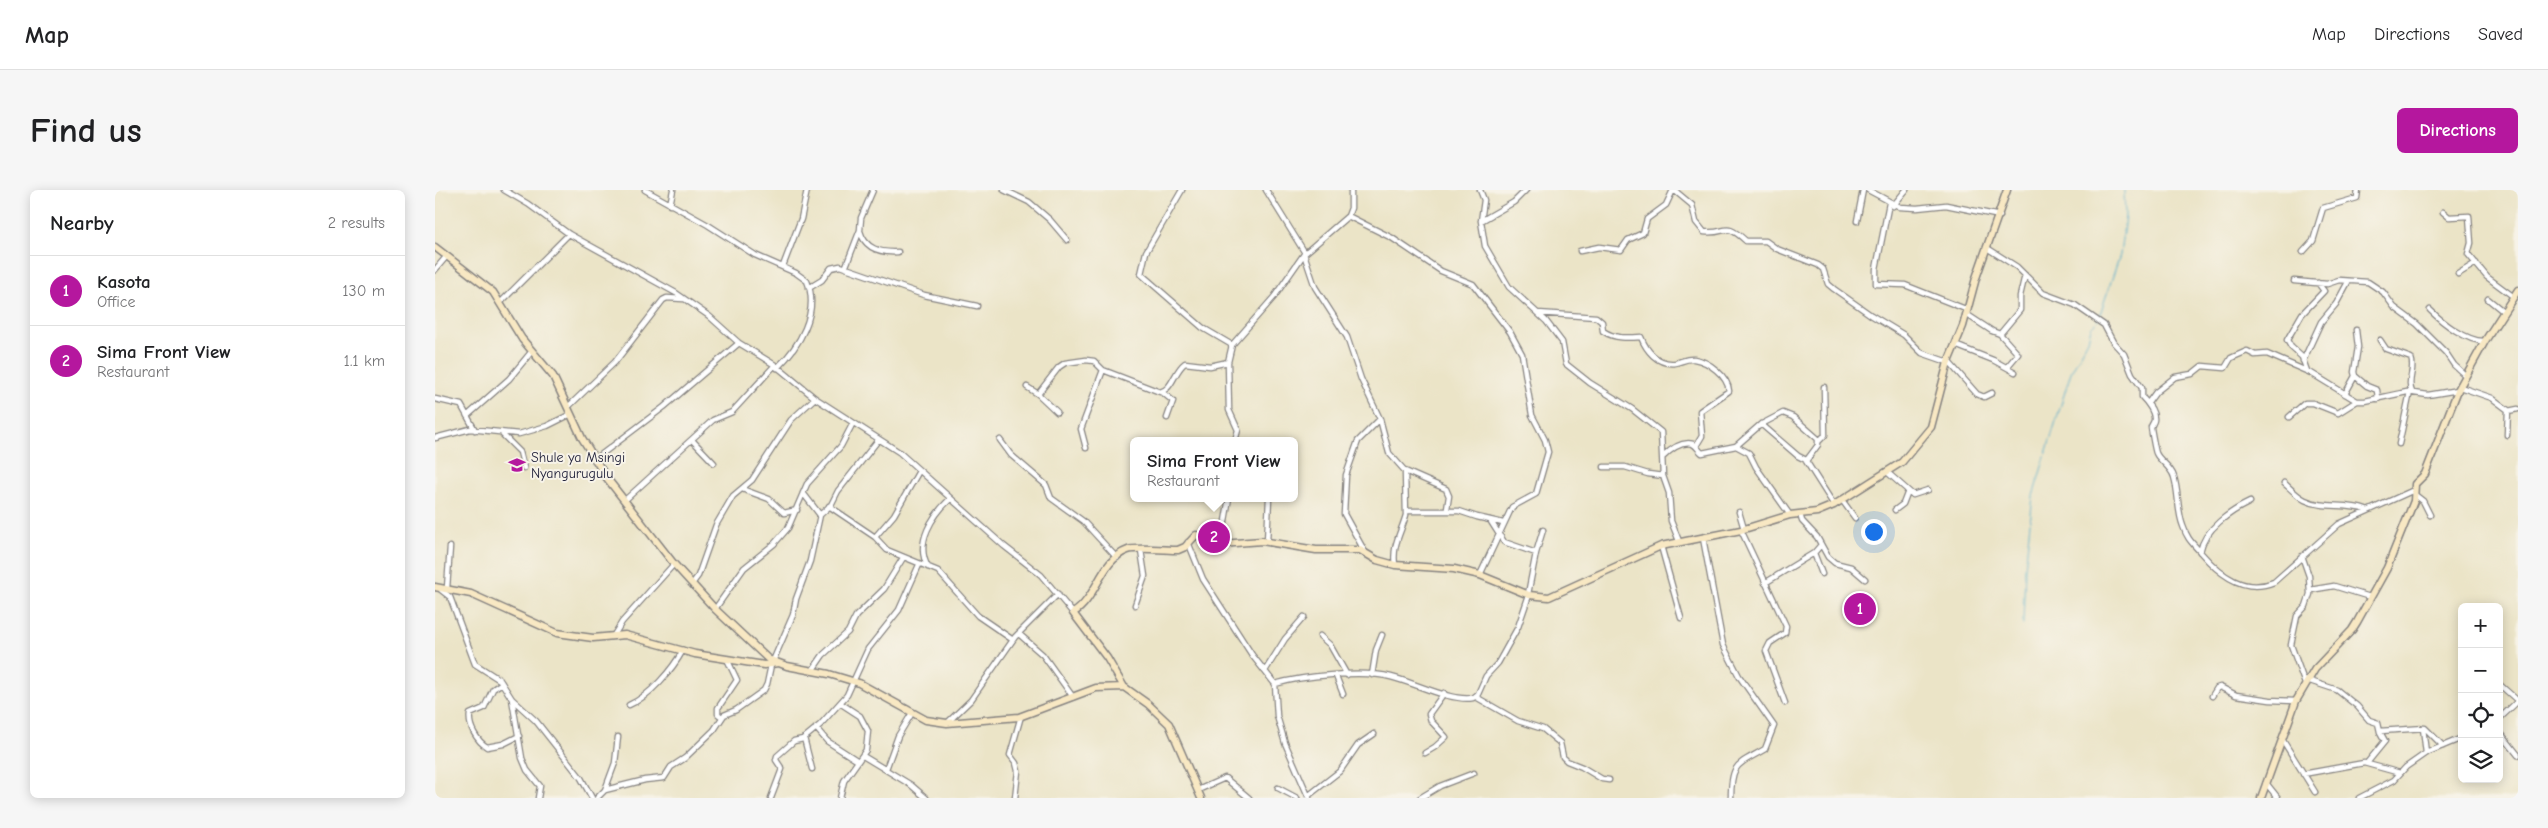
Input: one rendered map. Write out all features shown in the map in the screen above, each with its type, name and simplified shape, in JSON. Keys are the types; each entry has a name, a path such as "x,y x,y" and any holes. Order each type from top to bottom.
{"street":[{"path":"504,190 569,234 684,299 709,316 739,343 776,367 815,398 899,452 950,499 1041,576 1058,594 1107,658 1124,686 1149,704 1169,724 1201,798"},
{"path":"625,500 693,441 713,420 732,412 786,358 810,320 809,288 805,279 783,266 755,255 708,225 645,190"},
{"path":"670,205 673,190"},
{"path":"783,266 801,219 807,190"},
{"path":"847,266 860,230 861,218 873,190"},
{"path":"1004,190 1029,202 1050,220 1067,240"},
{"path":"1182,190 1147,252 1141,274 1203,328 1232,345"},
{"path":"1266,190 1304,253 1315,287 1343,328 1361,379 1380,419 1389,454 1405,471 1446,489 1449,493 1447,510"},
{"path":"1236,437 1238,430 1229,410 1228,362 1232,345 1274,296 1304,253 1347,216 1351,208 1351,190"},
{"path":"1480,190 1484,200 1481,221 1485,246 1509,287 1538,313 1562,342 1566,364 1659,430 1662,436 1663,476 1669,493 1671,522 1679,541"},
{"path":"1481,221 1514,202 1526,190"},
{"path":"1579,251 1599,247 1621,250 1628,240 1643,233 1646,221 1666,205 1673,190 1692,204 1696,222 1704,232 1724,229 1735,231 1745,241 1766,241 1777,249 1818,265 1823,269 1828,284 1834,289 1871,316 1904,335 1922,353 1948,362 1977,394 1984,398 1992,394"},
{"path":"1857,221 1863,190"},
{"path":"1868,190 1891,204 1917,208 1947,205 2000,216"},
{"path":"1906,190 1891,204 1876,269 1876,284 1905,285 1967,312 1992,331 2000,334 2018,354 2007,367"},
{"path":"1073,613 1094,591 1100,578 1117,558 1130,550 1177,550 1196,535 1221,544 1267,542 1316,550 1355,550 1365,552 1377,560 1395,565 1454,569 1480,575 1528,595 1553,596 1661,546 1742,530 1790,515 1810,514 1834,505 1902,462 1929,432 1948,362 1967,312 1987,248 2000,216 2007,190"},
{"path":"2303,252 2313,241 2323,208 2357,198 2359,190"},
{"path":"2443,212 2449,216 2469,216 2471,243 2467,251 2487,277 2514,297"},
{"path":"1347,216 1392,238 1441,271 1473,284 1522,354 1532,415 1545,440 1547,456 1536,494 1515,504 1503,522 1480,575"},
{"path":"860,230 864,241 871,247 884,252 898,252"},
{"path":"501,302 541,265 569,234"},
{"path":"435,247 485,284 501,302 531,351 553,376 594,460 674,564 715,609 774,663"},
{"path":"1987,248 2009,262 2043,292 2075,305 2103,325 2113,342 2124,354 2131,371 2143,388 2142,397 2148,403 2154,419 2151,428 2157,454 2169,466 2174,477 2183,528 2189,541 2229,579 2252,587 2274,582 2334,527 2366,510 2414,492"},
{"path":"435,270 446,257"},
{"path":"2458,274 2476,263"},
{"path":"809,288 822,280 831,268 847,266 916,293 977,306"},
{"path":"2000,334 2020,310 2020,296 2025,275"},
{"path":"2295,281 2330,284 2339,280 2347,282 2365,281 2378,288 2394,307 2417,324 2466,376"},
{"path":"2303,361 2321,322 2336,304 2347,282"},
{"path":"2307,371 2303,361 2288,344 2288,338 2302,314 2324,291 2318,283"},
{"path":"2261,798 2296,701 2306,682 2352,630 2370,597 2390,559 2409,516 2414,492 2425,474 2459,389 2485,341 2518,290"},
{"path":"568,407 615,362 663,300 670,297 684,299"},
{"path":"2487,299 2504,312"},
{"path":"2430,310 2455,330 2479,341 2485,341"},
{"path":"1538,313 1562,314 1575,317 1591,316 1599,319 1603,331 1607,334 1629,339 1641,338 1642,345 1651,355 1671,363 1696,359 1719,372 1729,386 1729,391 1700,411 1702,436 1696,446"},
{"path":"2356,330 2358,347 2353,372 2367,386 2377,390 2378,399"},
{"path":"2381,340 2386,349 2411,358 2413,368 2409,384 2411,392 2399,444"},
{"path":"594,460 664,407 739,343"},
{"path":"1955,345 2015,372"},
{"path":"467,416 509,379 531,351"},
{"path":"2148,403 2157,392 2175,377 2192,374 2202,366 2225,368 2231,358 2247,351 2255,355 2267,354 2307,371 2328,381 2357,401"},
{"path":"1038,394 1048,383 1054,372 1065,364 1086,360 1094,361 1103,370 1163,392 1173,402 1167,418"},
{"path":"1163,392 1168,388 1177,372 1185,363 1210,366 1228,362"},
{"path":"1086,448 1081,430 1103,370"},
{"path":"2345,394 2355,376"},
{"path":"1027,387 1038,394 1057,412"},
{"path":"1806,460 1825,435 1824,387"},
{"path":"2289,417 2305,403 2313,403 2339,414 2357,401 2411,392 2428,395 2459,389 2492,398 2508,411"},
{"path":"693,584 698,576 719,518 733,496 757,474 791,420 815,398"},
{"path":"435,399 461,405 475,430"},
{"path":"2508,411 2518,409"},
{"path":"2507,435 2508,411"},
{"path":"435,438 467,429 511,435 533,431 571,414"},
{"path":"1736,446 1761,424 1780,414 1786,414 1812,432 1819,441"},
{"path":"1365,552 1344,514 1346,476 1358,441 1380,419"},
{"path":"715,609 744,568 774,544 788,528 807,484 841,446 853,424"},
{"path":"1761,424 1798,456 1806,460 1834,505"},
{"path":"500,433 517,447 524,468"},
{"path":"605,790 645,780 664,778 671,768 685,758 714,730 722,717 737,710 763,690 793,615 796,599 810,562 820,515 829,506 838,491 879,439"},
{"path":"1000,440 1012,457 1047,486 1051,498 1083,521 1117,558"},
{"path":"693,441 714,463"},
{"path":"1663,457 1673,447 1691,444 1696,446 1702,454 1736,446 1742,447 1751,456 1756,467 1790,515"},
{"path":"1604,467 1625,466 1648,474 1663,476"},
{"path":"875,537 894,515 919,471"},
{"path":"1395,565 1395,543 1407,511 1404,490 1405,471"},
{"path":"1887,472 1908,491 1917,496 1928,490"},
{"path":"2283,483 2306,501 2317,504 2345,504 2366,510"},
{"path":"742,489 769,499 784,513 797,510"},
{"path":"1895,510 1903,504 1908,491"},
{"path":"2414,492 2423,501 2430,515"},
{"path":"803,493 820,515"},
{"path":"928,567 924,558 926,530 937,512 950,499"},
{"path":"1842,500 1855,518"},
{"path":"1221,544 1228,502"},
{"path":"1267,542 1269,502"},
{"path":"2200,552 2215,526 2233,511 2250,502"},
{"path":"829,506 875,537 885,548 941,574 984,621 1013,640"},
{"path":"1407,511 1439,512 1459,510 1503,522"},
{"path":"1739,512 1742,530 1769,593 1786,626 1785,633 1770,644 1766,651 1785,703"},
{"path":"1800,514 1802,521 1817,537 1820,546 1832,561 1851,567 1865,579"},
{"path":"1490,520 1498,536 1512,546 1535,553"},
{"path":"1275,684 1295,678 1347,675 1388,676 1444,694 1469,699 1475,697 1486,676 1498,663 1518,627 1528,595 1535,553 1543,530"},
{"path":"1703,538 1723,645 1739,676 1774,726 1765,749 1749,756 1735,769 1731,780 1731,798"},
{"path":"1188,542 1203,579 1252,655 1275,684 1279,723 1287,750 1309,797 1340,771 1358,745 1374,734"},
{"path":"1661,546 1681,618"},
{"path":"1765,583 1814,552 1820,546"},
{"path":"447,588 450,548"},
{"path":"1135,605 1145,576 1141,550"},
{"path":"1814,552 1822,574"},
{"path":"2302,556 2309,576 2310,590 2306,606 2297,616 2291,646 2306,682"},
{"path":"812,671 823,655 849,632 856,616 884,589 903,558"},
{"path":"614,635 622,622 674,564"},
{"path":"771,798 782,769 776,760 777,756 794,741 805,738 840,703 868,649 899,610 919,565"},
{"path":"1769,593 1771,579"},
{"path":"2310,590 2334,586 2370,597"},
{"path":"436,587 471,594 557,633 593,638 625,635 683,649 695,654 774,663 853,681 876,691 926,720 947,723 1021,716 1096,688 1124,686"},
{"path":"436,587 450,597 475,664 502,682 512,699 545,732 581,778 592,798"},
{"path":"947,723 971,700 1013,640 1058,594"},
{"path":"1265,671 1285,639 1304,617"},
{"path":"1019,634 1043,655 1073,697"},
{"path":"1372,676 1376,650 1382,635"},
{"path":"1320,636 1330,645 1347,675"},
{"path":"629,705 644,698 672,666 683,649"},
{"path":"722,717 718,714 719,708 737,680 727,659"},
{"path":"1336,676 1343,694"},
{"path":"502,682 493,689 484,708 470,714 469,724 481,742 487,746 503,744 519,736"},
{"path":"2306,682 2337,690 2357,706 2369,720 2379,723 2379,731 2385,741 2367,763"},
{"path":"2212,696 2217,688 2220,687 2236,695 2296,701"},
{"path":"2503,688 2518,701 2503,714"},
{"path":"1425,752 1435,748 1446,737 1431,721 1429,714 1444,694"},
{"path":"1475,697 1507,713 1518,722 1543,729 1559,742 1563,757 1567,761 1582,767 1602,780 1609,780"},
{"path":"512,699 526,769 540,786 538,798"},
{"path":"840,703 857,714 868,728 867,746 863,756 844,781 840,798"},
{"path":"886,769 898,736 912,713"},
{"path":"1015,798 1018,771 1016,763 1009,755 1021,716"},
{"path":"816,728 827,741 858,761"},
{"path":"2379,731 2423,728 2431,732 2443,746"},
{"path":"2423,728 2427,753"},
{"path":"2503,736 2518,755"},
{"path":"597,798 605,790 617,757 618,737"},
{"path":"805,738 812,769"},
{"path":"2283,739 2315,792"},
{"path":"2359,798 2393,780 2427,753 2458,740"},
{"path":"863,756 886,769 920,796 926,798"},
{"path":"2303,774 2327,768 2367,763 2401,773"},
{"path":"1420,798 1440,786 1474,773"},
{"path":"1198,790 1225,778 1249,798"},
{"path":"2266,783 2279,798"},
{"path":"1278,788 1297,798"}],"waterway":[{"path":"2098,320 2120,255 2125,216 2124,190"},
{"path":"2023,624 2025,568 2033,496 2071,372 2088,340 2091,327 2095,323"}],"place":[{"name":"Shule ya Msingi Nyangurugulu","path":"517,465"},
{"name":"Sima Front View","path":"1214,537"},
{"name":"Kasota","path":"1860,609"}]}
